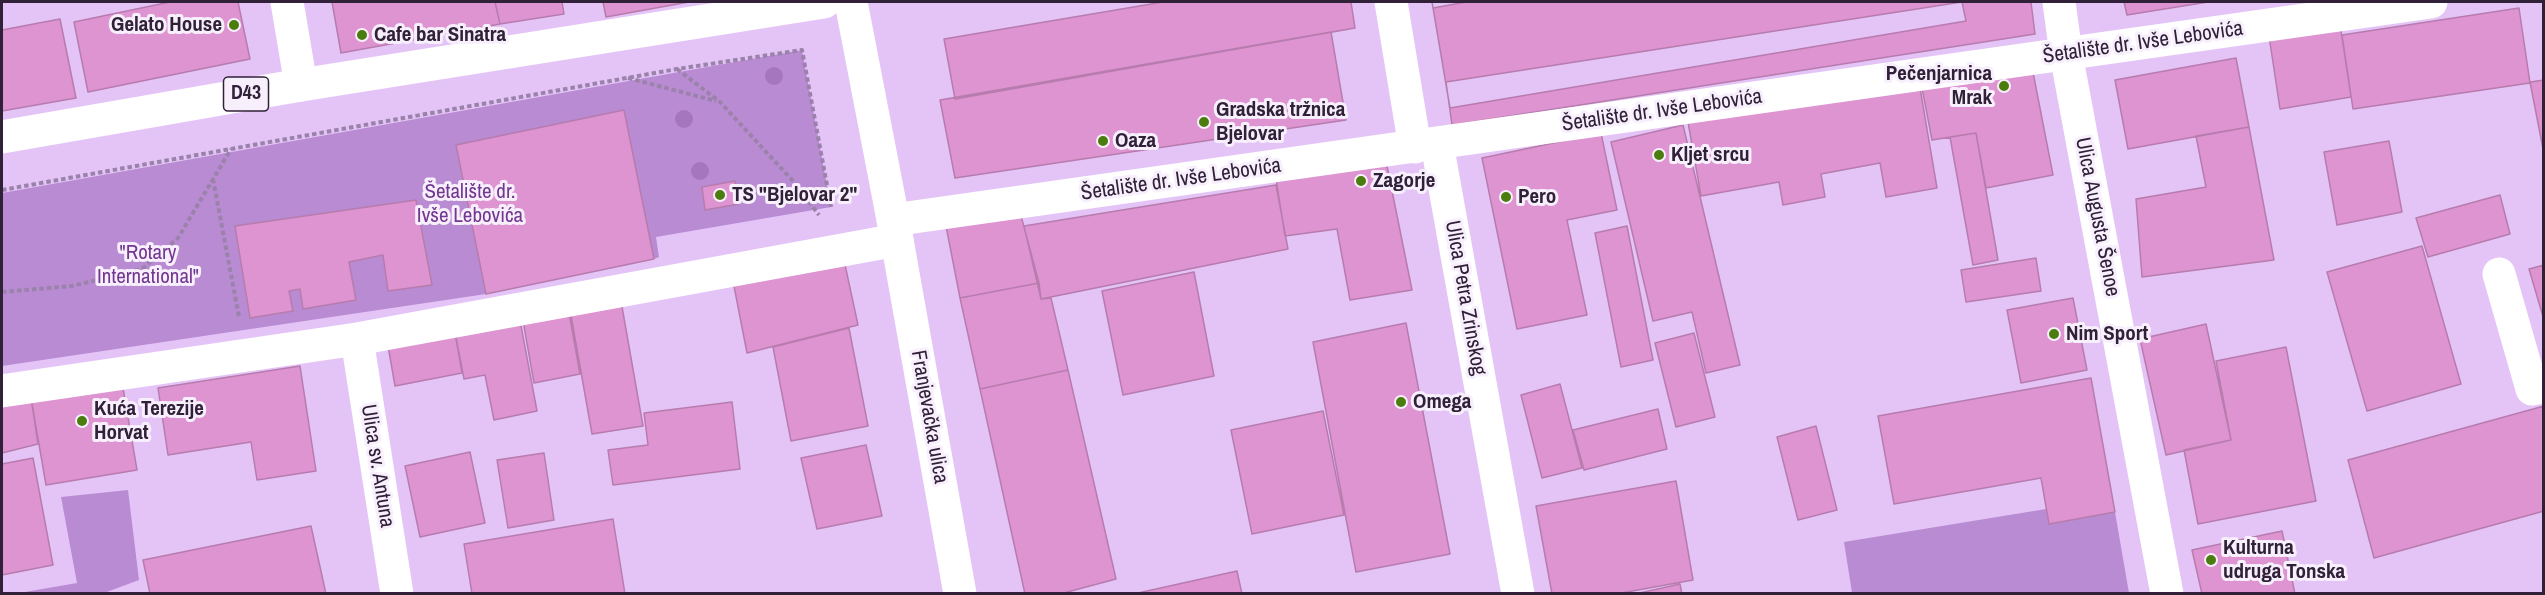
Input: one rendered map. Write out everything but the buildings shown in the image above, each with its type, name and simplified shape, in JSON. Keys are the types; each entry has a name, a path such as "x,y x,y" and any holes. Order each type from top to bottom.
{"street":[{"path":"286,2 301,85"},
{"name":"D43","path":"2,137 301,85 824,2"},
{"name":"Franjevačka ulica","path":"851,2 895,230 960,594"},
{"name":"Ulica Petra Zrinskog","path":"1390,2 1426,145 1518,594"},
{"name":"Ulica Augusta Šenoe","path":"2059,2 2066,54 2167,594"},
{"name":"Šetalište dr. Ivše Lebovića","path":"2,391 357,339 843,250 895,230 1426,145 2432,2"},
{"path":"2499,274 2532,389 2544,387"},
{"name":"Ulica sv. Antuna","path":"357,339 397,594"}],"path":[{"path":"2,190 677,69 802,50 831,207"},
{"path":"677,69 720,102 794,182 843,250"},
{"path":"626,78 720,102"},
{"path":"2,292 72,286 142,269 178,238 231,148"},
{"path":"213,179 246,356"}],"green space":[{"name":"Šetalište dr. Ivše Lebovića","path":"802,50 831,207 656,237 659,257 654,259 486,294 2,366 2,193"},
{"path":"128,490 139,580 104,593 19,593 77,583 61,497"},
{"path":"2046,509 2049,524 2115,512 2129,593 1852,593 1844,542"}],"place":[{"name":"Gelato House","path":"234,25"},
{"name":"Cafe bar Sinatra","path":"362,35"},
{"name":"Pečenjarnica Mrak","path":"2004,86"},
{"name":"Gradska tržnica Bjelovar","path":"1204,122"},
{"name":"Oaza","path":"1103,141"},
{"name":"Kljet srcu","path":"1659,155"},
{"name":"Zagorje","path":"1361,181"},
{"name":"TS \"Bjelovar 2\"","path":"720,195"},
{"name":"Pero","path":"1506,197"},
{"name":"Nim Sport","path":"2054,334"},
{"name":"Omega","path":"1401,402"},
{"name":"Kuća Terezije Horvat","path":"82,421"},
{"name":"Kulturna udruga Tonska","path":"2211,560"}],"park label":[{"name":"\"Rotary International\"","path":"148,265"}]}
